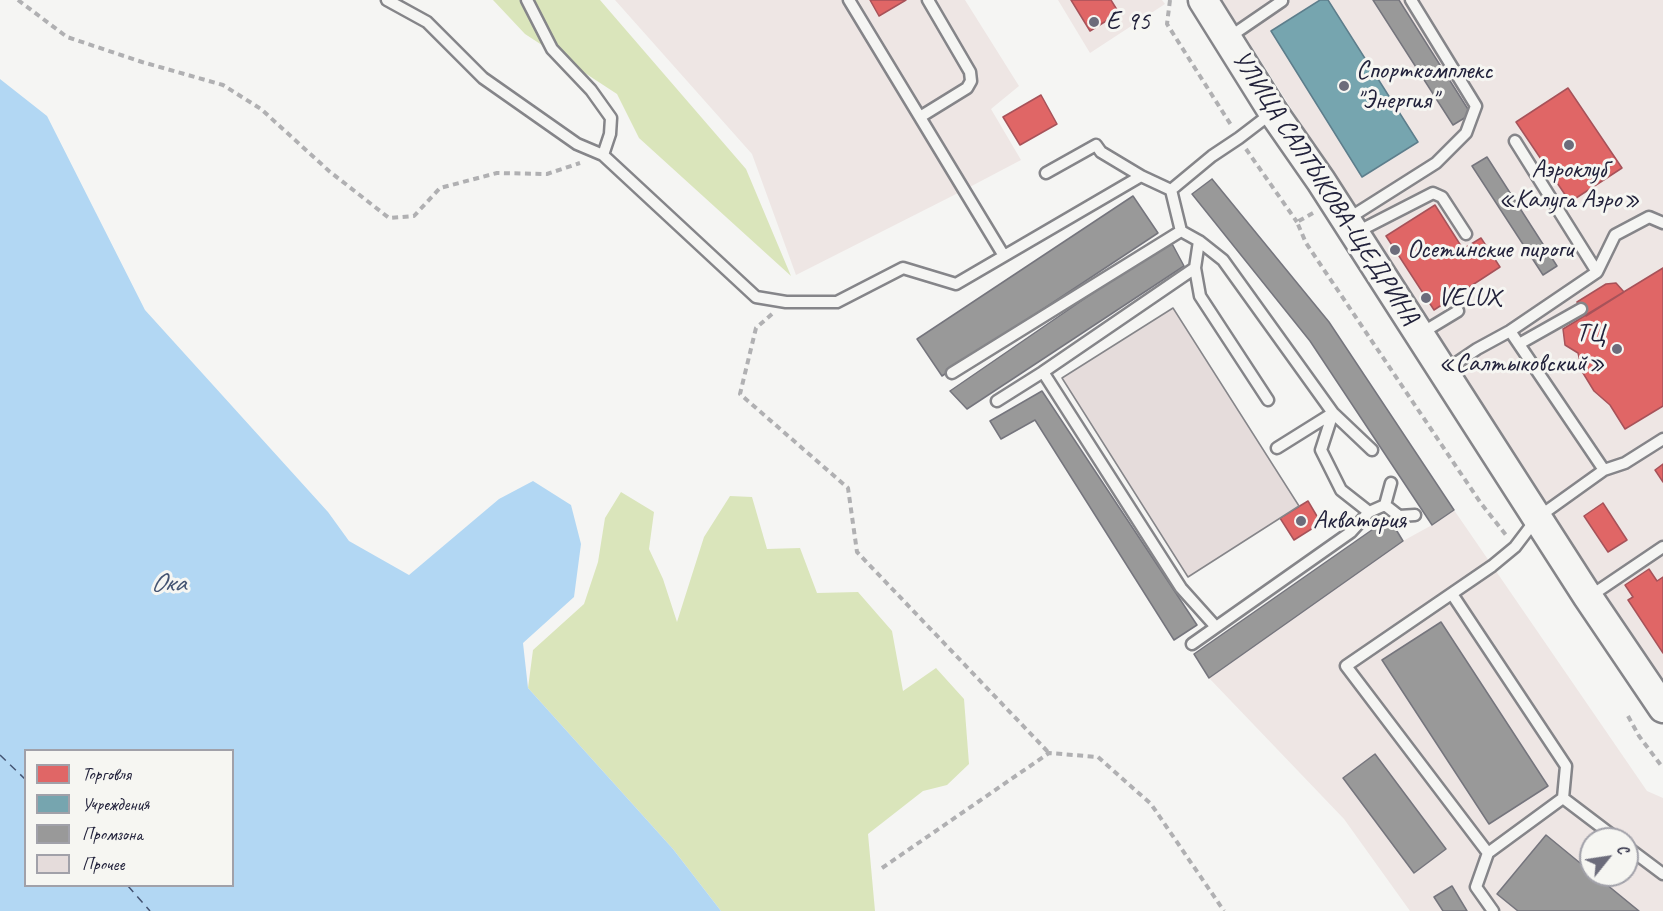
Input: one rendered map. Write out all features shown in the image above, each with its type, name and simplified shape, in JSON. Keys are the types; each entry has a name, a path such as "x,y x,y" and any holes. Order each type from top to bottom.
{"main road":[{"name":"УЛИЦА САЛТЫКОВА-ЩЕДРИНА","path":"1203,0 1273,112 1350,227 1588,597 1663,708"}],"lane":[{"path":"387,0 427,22 483,78 501,91 577,144 603,155 756,297 786,302 837,302 903,267 956,284 1142,176"},
{"path":"527,0 552,49 591,90 611,118 610,135 603,155"},
{"path":"849,0 1004,256"},
{"path":"920,117 967,88 971,81 970,72 928,0"},
{"path":"1227,38 1282,0"},
{"path":"1350,227 1436,163 1466,133 1476,106 1411,0"},
{"path":"1171,190 1212,156 1273,112"},
{"path":"1515,141 1597,272"},
{"path":"1046,173 1096,145 1101,152 1171,190"},
{"path":"1171,190 1180,231 1199,241 1223,260 1333,413 1372,450"},
{"path":"1350,227 1433,193 1442,197 1466,234"},
{"path":"1443,372 1477,349 1510,331 1597,272 1615,235 1649,217 1663,223"},
{"path":"952,373 1180,231"},
{"path":"1199,241 1195,268 1200,296 1268,400"},
{"path":"997,401 1195,268"},
{"path":"1519,344 1581,309"},
{"path":"1419,334 1458,311"},
{"path":"1510,331 1604,470"},
{"path":"1043,372 1181,588 1216,627"},
{"path":"1277,448 1333,413"},
{"path":"1333,413 1322,450 1341,490 1370,512"},
{"path":"1488,853 1346,666 1492,566 1515,547 1538,518 1604,470 1625,463 1663,439"},
{"path":"1192,644 1352,532 1370,512 1385,505 1391,483"},
{"path":"1385,505 1399,516 1415,515"},
{"path":"1588,597 1663,547"},
{"path":"1452,594 1566,766 1563,798 1488,853 1476,887 1493,911"},
{"path":"1563,798 1601,827"},
{"path":"1639,856 1663,874"}],"path":[{"path":"18,0 67,37 223,86 261,109 329,171 389,218 414,216 440,188 497,173 547,174 603,155"},
{"path":"1170,0 1167,24 1239,138 1297,222 1306,243 1480,502 1515,547"},
{"path":"1297,222 1313,213 1309,206"},
{"path":"786,302 756,328 740,394 848,488 857,552 1049,753"},
{"path":"1628,716 1639,736 1663,768"},
{"path":"882,868 1049,753 1098,757 1151,804 1224,911"}],"shaded area":[{"path":"615,0 965,0 1019,86 991,109 1021,160 796,275 752,154"},
{"path":"1058,0 1162,0 1165,4 1090,53"},
{"path":"1222,0 1663,0 1663,682 1384,254"},
{"path":"1454,510 1647,791 1663,798 1663,911 1410,911 1344,819 1209,678 1403,541"}],"green space":[{"path":"493,0 600,0 746,169 791,276 639,138 617,94 525,34"},
{"path":"621,492 654,512 649,549 663,579 677,622 704,537 730,496 752,497 767,549 800,548 817,593 858,592 892,631 903,691 936,668 964,699 969,764 947,785 923,791 868,834 875,911 721,911 673,849 528,688 533,650 584,604 598,562 605,518"}],"water":[{"name":"Ока","path":"0,79 47,116 145,310 328,512 349,541 409,575 499,499 533,481 571,505 581,544 574,597 523,643 528,688 673,849 721,911 0,911"}],"building: Торговля":[{"path":"870,0 906,0 879,16"},
{"name":"Е 95","path":"1071,0 1111,0 1119,13 1090,31"},
{"name":"Аэроклуб «Калуга Аэро»","path":"1568,88 1622,168 1570,202 1516,122"},
{"path":"1041,95 1057,124 1020,145 1003,117"},
{"path":"1435,205 1463,249 1481,238 1500,267 1434,310 1386,236"},
{"name":"ТЦ «Салтыковский»","path":"1663,268 1663,406 1625,429 1610,405 1594,391 1583,373 1578,353 1565,345 1563,329"},
{"path":"1616,283 1624,292 1586,316 1577,302 1606,284"},
{"path":"1663,464 1663,482 1655,470"},
{"name":"Акватория","path":"1308,501 1321,523 1294,540 1280,518"},
{"path":"1603,503 1627,540 1608,552 1584,516"},
{"path":"1649,569 1657,581 1663,577 1663,653 1628,600 1633,597 1625,585"}],"building: Учреждения":[{"name":"Спорткомплекс \"Энергия\"","path":"1320,0 1328,0 1418,142 1362,177 1271,31"}],"building: Промзона":[{"path":"1373,0 1399,0 1471,114 1453,125"},
{"path":"1487,157 1557,266 1543,275 1472,166"},
{"path":"1212,179 1329,322 1454,510 1432,525 1310,341 1192,194"},
{"path":"1133,196 1158,233 942,376 917,339"},
{"path":"1170,240 1184,266 967,409 950,391"},
{"path":"1042,391 1197,625 1174,640 1035,420 1001,439 990,421"},
{"path":"1389,518 1403,541 1209,678 1194,654"},
{"path":"1441,622 1548,786 1489,824 1382,660"},
{"path":"1375,754 1446,849 1414,873 1343,778"},
{"path":"1546,835 1579,862 1579,887 1610,887 1639,911 1518,911 1497,894"},
{"path":"1452,886 1467,911 1443,911 1434,897"}],"building: Прочее":[{"path":"1173,308 1299,506 1188,577 1062,378"}],"ferry route":[{"path":"0,755 24,778"},
{"path":"129,887 150,911"}],"place":[{"name":"Е 95","path":"1094,22"},
{"name":"Спорткомплекс \"Энергия\"","path":"1344,86"},
{"name":"Аэроклуб «Калуга Аэро»","path":"1569,145"},
{"name":"Осетинские пироги","path":"1395,250"},
{"name":"VELUX","path":"1426,298"},
{"name":"ТЦ «Салтыковский»","path":"1617,349"},
{"name":"Акватория","path":"1301,521"}]}
